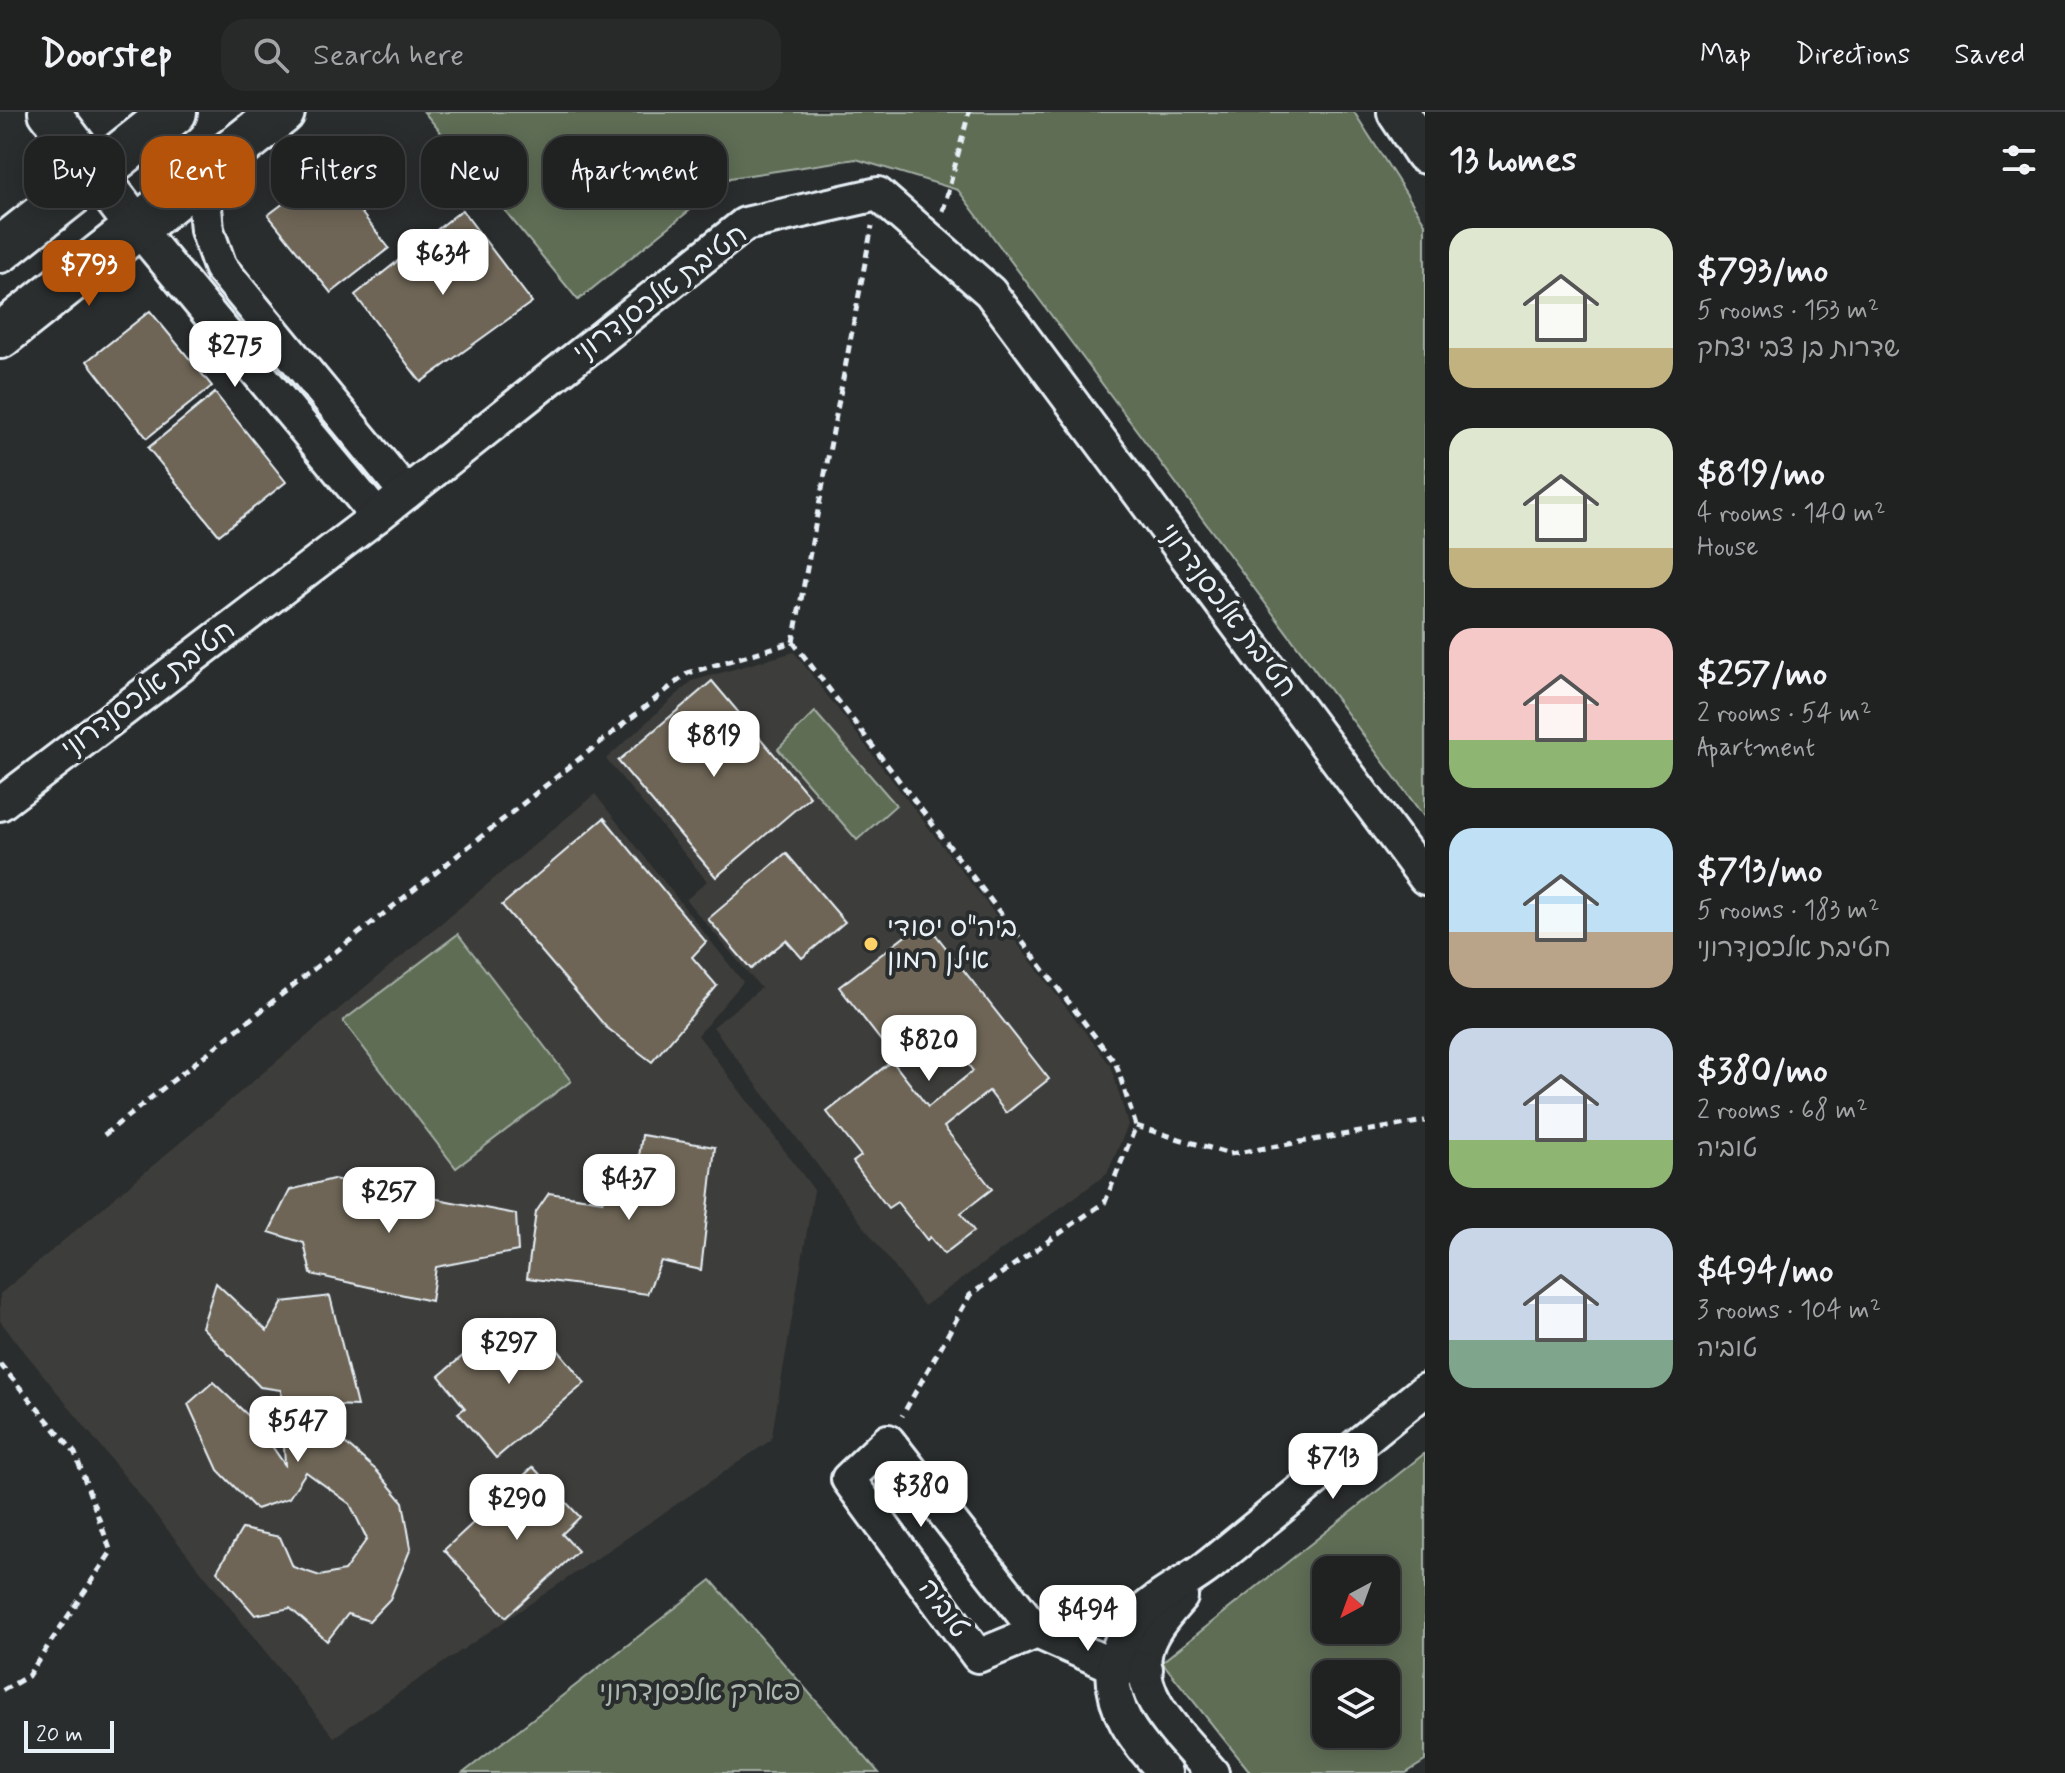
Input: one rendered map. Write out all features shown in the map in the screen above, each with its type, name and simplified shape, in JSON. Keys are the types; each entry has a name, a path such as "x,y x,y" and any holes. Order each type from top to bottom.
{"main road":[{"path":"125,150 174,112"},
{"path":"252,136 282,112"},
{"path":"0,250 52,208"},
{"path":"0,336 159,208"}],"street":[{"path":"49,112 68,136"},
{"path":"1398,112 1425,153"},
{"name":"חטיבת אלכסנדרוני","path":"0,804 377,516 745,224 878,194 990,292 1425,878"},
{"path":"123,208 377,516"},
{"path":"205,208 207,230 220,267 406,493"},
{"path":"1165,1773 1123,1720 1114,1695 1114,1666 1120,1644 1134,1620 1153,1602 1207,1568 1425,1390"},
{"path":"888,1441 1037,1632 1114,1666 1146,1669"},
{"name":"טוביה","path":"888,1441 848,1479 978,1656 1037,1632"},
{"path":"1207,1568 1153,1634 1145,1651 1151,1697 1212,1773"}],"path":[{"path":"935,243 969,112"},
{"path":"878,194 793,642 1116,1064 1136,1126 1105,1202 970,1295 888,1441"},
{"path":"104,1135 688,673 793,642"},
{"path":"1136,1126 1230,1154 1425,1121"},
{"path":"0,1364 75,1453 111,1552 28,1676 0,1692"}],"shaded area":[{"name":"ביה\"ס יסודי אילן רמון","path":"794,652 1111,1066 1128,1125 1107,1174 924,1306 713,1027 761,988 686,900 707,881 606,759 692,681"},
{"path":"595,794 743,982 698,1035 814,1190 771,1440 334,1737 0,1321 0,1294"}],"green space":[{"path":"424,112 1354,112 1425,223 1425,818 958,190 856,159 727,180 727,136 543,136 543,208 693,208 578,300 503,208 527,208 527,136 444,136"},
{"path":"815,712 896,805 857,840 778,749"},
{"path":"458,934 571,1081 456,1168 343,1021"},
{"path":"1425,1453 1425,1761 1406,1773 1251,1773 1162,1662"},
{"name":"פארק אלכסנדרוני","path":"711,1580 879,1773 463,1773"}],"building":[{"path":"277,208 358,208 389,248 331,293 268,215"},
{"path":"462,210 532,302 421,382 355,295"},
{"path":"150,311 212,386 147,438 87,361"},
{"path":"215,393 286,482 219,535 148,448"},
{"path":"712,681 810,797 716,877 618,761"},
{"path":"604,818 706,942 692,957 717,986 652,1062 606,1027 502,905"},
{"path":"786,853 845,922 802,958 786,940 751,969 708,919"},
{"path":"925,921 1049,1079 1006,1113 989,1091 944,1127 992,1189 961,1213 974,1231 944,1254 930,1237 927,1240 897,1202 888,1208 853,1162 861,1156 827,1112 892,1061 928,1107 973,1071 956,1048 935,1065 904,1026 882,1042 839,987"},
{"path":"642,1135 715,1147 701,1270 661,1261 647,1294 527,1278 536,1212 549,1193 603,1201 605,1168 637,1172"},
{"path":"333,1179 516,1214 518,1251 436,1267 431,1301 311,1274 304,1243 269,1232 290,1190"},
{"path":"216,1283 267,1331 283,1302 330,1296 357,1406 332,1405 323,1424 376,1470 403,1502 411,1548 390,1599 369,1621 348,1614 327,1641 290,1608 255,1615 217,1571 242,1529 280,1537 293,1567 320,1576 344,1571 367,1539 350,1504 306,1472 289,1498 256,1509 218,1470 188,1404 213,1382 256,1423 285,1465 281,1390 260,1387 202,1327"},
{"path":"509,1317 537,1351 550,1340 585,1383 496,1458 458,1413 465,1408 439,1376"},
{"path":"533,1467 580,1517 562,1534 578,1551 506,1617 444,1550"}],"place":[{"name":"ביה\"ס יסודי אילן רמון","path":"871,944"}]}
